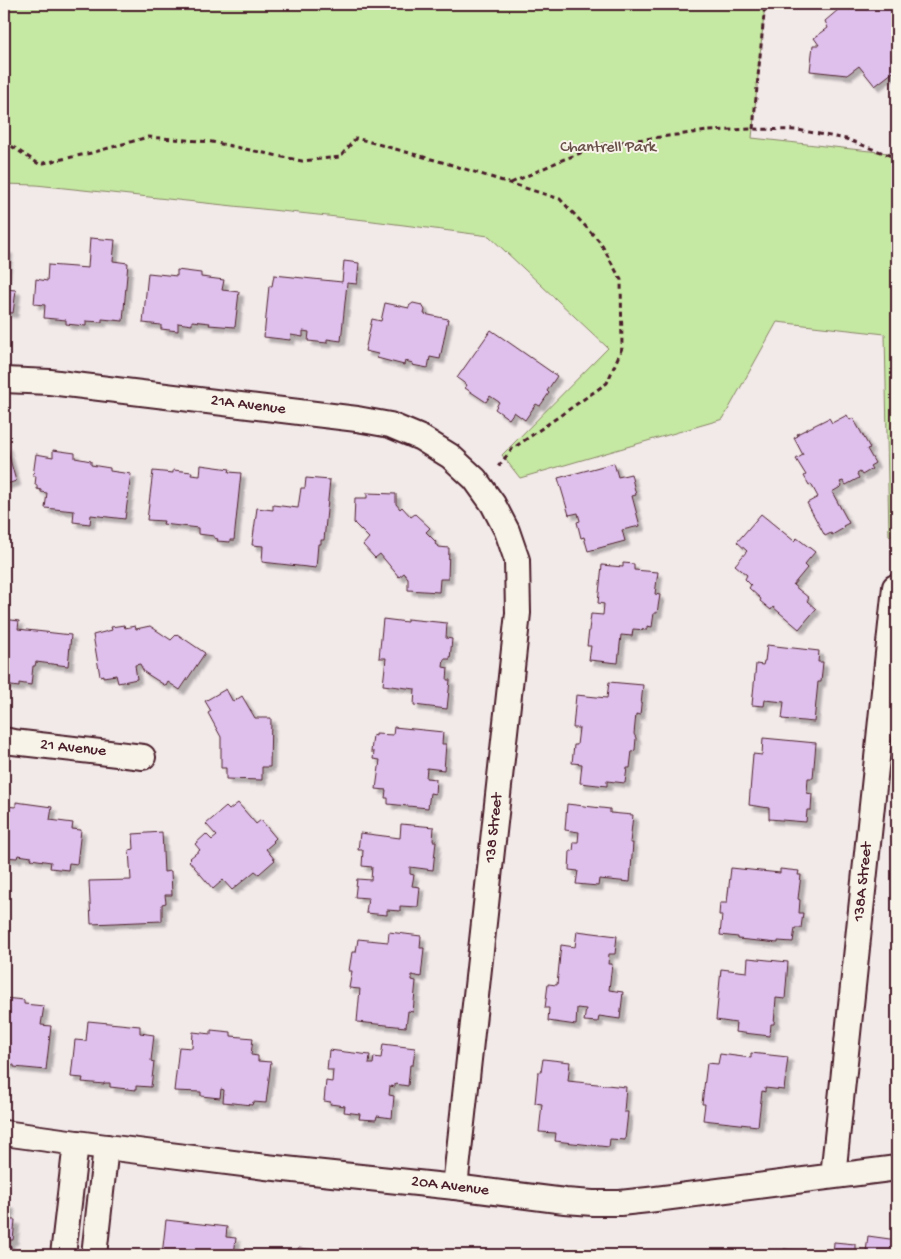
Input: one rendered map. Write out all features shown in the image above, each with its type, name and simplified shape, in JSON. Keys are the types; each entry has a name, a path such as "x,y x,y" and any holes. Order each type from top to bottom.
{"street":[{"name":"21A Avenue","path":"4,380 70,385 357,419 390,426 421,438 450,456 475,479"},
{"name":"138 Street","path":"456,1187 518,613 517,560 497,510 475,479"},
{"name":"138A Street","path":"833,1176 894,587"},
{"name":"21 Avenue","path":"4,740 143,756"},
{"name":"20A Avenue","path":"4,1134 266,1167 593,1203 648,1200 897,1168"},
{"path":"62,1255 76,1143"},
{"path":"94,1255 106,1147"}],"path":[{"path":"753,129 765,4"},
{"path":"511,184 562,160 604,144 708,131 798,130 846,139 897,158"},
{"path":"4,142 39,164 148,137 212,142 302,162 340,157 356,138 449,164 560,199 600,242 621,280 622,348 607,383 512,449 497,469"},
{"path":"897,259 895,301 897,316"}],"green space":[{"name":"Chantrell Park","path":"4,4 765,4 752,138 897,154 897,537 889,536 885,334 777,322 723,419 520,478 502,455 608,348 489,236 365,220 36,185 4,184"}],"building":[{"path":"845,4 849,10 857,4 897,4 897,57 894,60 897,69 875,86 859,66 847,75 810,71 813,45 819,45 814,38 828,28 825,21"},
{"path":"90,238 115,240 113,261 128,263 123,321 102,319 102,322 86,321 86,326 66,324 66,320 44,318 45,305 34,304 36,279 47,281 48,265 88,268"},
{"path":"4,249 8,250 4,289"},
{"path":"344,261 359,263 357,284 347,283 341,341 327,339 327,343 308,341 309,332 303,331 303,337 291,335 290,340 264,337 269,286 272,286 274,275 342,282"},
{"path":"177,270 201,273 201,277 224,280 222,290 239,292 235,327 209,325 210,323 192,321 192,325 178,323 178,331 161,329 161,325 143,323 148,273 177,276"},
{"path":"4,289 16,290 13,313 4,312"},
{"path":"385,303 409,308 413,303 422,305 425,310 424,314 448,319 440,359 430,357 428,368 412,365 413,363 405,361 404,365 377,358 378,354 365,351 372,319 381,321"},
{"path":"491,330 557,376 540,406 536,404 525,420 514,412 509,419 495,409 499,402 490,396 486,402 465,388 467,385 457,378"},
{"path":"847,415 850,420 853,418 870,448 867,449 875,463 870,466 872,469 862,475 860,472 857,474 859,478 846,485 843,481 840,482 842,486 832,492 849,523 832,535 831,533 825,536 807,503 818,497 811,484 809,485 804,476 806,475 796,459 803,455 794,438 798,436 797,434 829,418 832,423"},
{"path":"6,445 16,481 4,485 4,446"},
{"path":"53,450 75,453 75,458 91,461 91,465 110,468 110,471 131,474 125,519 91,515 90,524 73,522 74,511 45,508 47,493 37,489 37,485 35,485 36,476 33,476 36,454 53,457"},
{"path":"614,463 618,477 631,474 636,495 632,496 640,526 622,530 625,541 588,551 584,537 581,538 577,522 580,521 578,513 569,515 558,478"},
{"path":"201,465 230,469 229,472 241,473 234,540 230,540 230,542 217,541 218,539 214,538 214,536 198,534 198,528 163,524 164,521 147,520 153,471 173,473 173,470 192,472 191,475 200,476"},
{"path":"306,478 330,480 324,540 321,540 321,544 318,544 316,568 262,562 263,546 252,545 257,508 273,510 273,505 298,508 301,488 305,488"},
{"path":"367,493 396,494 396,504 400,509 402,507 411,517 415,514 430,528 426,532 436,542 435,544 439,547 449,548 448,579 440,579 439,592 408,590 408,578 404,573 399,577 380,554 375,558 363,545 369,538 354,523 355,498 367,498"},
{"path":"761,514 794,541 797,538 815,552 804,565 807,568 793,585 809,598 807,601 816,609 799,629 773,607 771,610 760,601 761,599 749,588 751,585 745,579 747,575 735,565 747,551 737,542"},
{"path":"623,563 634,564 634,570 658,572 655,594 660,595 657,613 654,613 652,627 647,626 647,630 633,629 632,636 621,635 618,663 589,660 591,646 587,646 591,614 603,615 604,604 598,603 602,565 623,567"},
{"path":"4,619 19,621 18,629 71,635 68,666 36,662 35,666 33,666 31,685 19,683 19,687 4,685"},
{"path":"383,619 447,623 446,638 452,639 450,659 444,659 443,667 448,668 447,680 450,680 447,709 414,705 415,689 383,685 386,658 379,658"},
{"path":"124,625 125,628 135,626 136,629 150,626 171,640 177,634 205,653 180,690 168,682 166,686 144,672 140,664 135,665 137,679 118,683 116,675 100,676 93,635 112,630 111,627"},
{"path":"767,645 819,651 818,662 823,662 821,682 818,682 814,722 782,719 784,702 765,700 764,706 752,705 756,664 763,665"},
{"path":"609,682 643,685 640,715 636,714 635,750 632,751 630,768 627,768 625,783 607,781 607,786 580,783 582,764 572,763 574,745 577,745 579,728 573,728 576,695 607,698"},
{"path":"226,689 233,702 242,696 255,718 271,718 270,767 262,767 262,780 226,779 226,768 221,768 221,737 208,713 211,711 205,701"},
{"path":"394,727 443,732 442,744 446,744 444,770 427,768 426,778 436,779 435,794 430,793 428,808 388,804 388,798 385,798 386,790 376,789 380,760 373,759 374,752 371,752 373,735 393,735"},
{"path":"763,738 816,743 813,778 808,778 807,793 812,794 811,810 807,810 806,822 769,819 769,808 749,805 753,754 762,755"},
{"path":"16,802 52,807 50,820 73,823 72,829 81,830 77,864 69,863 68,870 50,868 51,862 31,859 32,857 18,855 17,858 4,857 4,806 16,807"},
{"path":"238,803 256,824 261,820 276,838 266,849 275,860 259,874 255,871 232,890 223,880 213,889 189,861 200,850 195,844 206,834 212,840 217,836 206,824 226,807 229,810"},
{"path":"567,804 610,809 610,813 633,815 630,843 633,843 630,882 599,879 598,886 576,884 578,871 569,870 570,851 573,851 574,842 578,842 579,832 565,830"},
{"path":"401,824 434,827 433,841 436,841 433,870 410,867 410,874 414,875 412,886 420,887 418,907 400,906 400,911 387,910 387,915 366,913 368,898 355,897 357,879 371,880 372,867 362,866 363,850 358,850 360,833 400,838"},
{"path":"162,832 164,872 171,871 172,895 165,895 166,903 162,904 162,921 91,924 89,881 131,880 129,850 134,849 133,834"},
{"path":"731,868 780,873 780,869 799,871 798,875 801,875 798,899 800,900 799,913 803,913 801,928 795,928 793,942 778,941 778,943 738,939 738,937 720,935 722,915 719,915 720,903 727,903"},
{"path":"577,931 617,936 615,954 609,954 608,964 612,964 609,990 623,992 620,1019 599,1016 598,1022 584,1021 586,1009 577,1008 576,1025 548,1021 549,1008 545,1008 548,984 557,985 561,945 575,947"},
{"path":"389,932 421,936 420,948 424,948 421,977 412,975 412,980 416,981 413,1012 408,1011 406,1027 357,1022 360,989 349,988 352,971 349,971 352,952 356,952 358,939 388,942"},
{"path":"748,958 788,962 785,999 776,998 774,1024 771,1024 770,1036 735,1032 736,1023 716,1020 721,969 747,972"},
{"path":"4,998 24,1000 24,1004 44,1006 41,1025 51,1026 46,1070 14,1067 14,1065 4,1064"},
{"path":"88,1021 140,1026 140,1033 154,1035 151,1061 154,1062 151,1087 136,1086 136,1090 110,1087 110,1083 82,1082 83,1078 71,1077 75,1040 86,1041"},
{"path":"211,1030 231,1032 231,1036 253,1038 251,1055 258,1056 258,1061 271,1062 266,1103 253,1102 252,1105 223,1102 224,1090 221,1089 220,1098 201,1096 201,1092 174,1091 179,1047 192,1048 193,1032 211,1034"},
{"path":"383,1044 415,1048 413,1065 410,1065 408,1086 395,1084 395,1087 390,1086 389,1095 394,1096 392,1118 377,1116 376,1120 359,1119 360,1114 344,1112 345,1106 330,1104 331,1102 324,1101 326,1081 332,1082 333,1070 327,1070 329,1050 370,1055 369,1064 373,1064 374,1057 381,1058"},
{"path":"751,1053 788,1057 784,1090 765,1088 765,1092 762,1091 758,1126 703,1120 705,1104 702,1104 707,1063 718,1064 720,1054 751,1058"},
{"path":"543,1059 570,1062 568,1081 626,1087 624,1112 628,1112 625,1140 610,1139 609,1147 555,1141 556,1133 539,1132 542,1104 535,1103 538,1072 541,1072"},
{"path":"4,1204 10,1205 9,1220 15,1220 13,1240 10,1240 9,1246 11,1246 12,1255 4,1255"},
{"path":"166,1220 227,1227 226,1237 236,1238 234,1255 162,1255"},
{"path":"868,1236 897,1240 897,1255 833,1255 834,1242 855,1244 855,1251 866,1252"},
{"path":"298,1248 337,1252 337,1255 297,1255"},
{"path":"784,1249 814,1252 814,1255 784,1255"}]}
